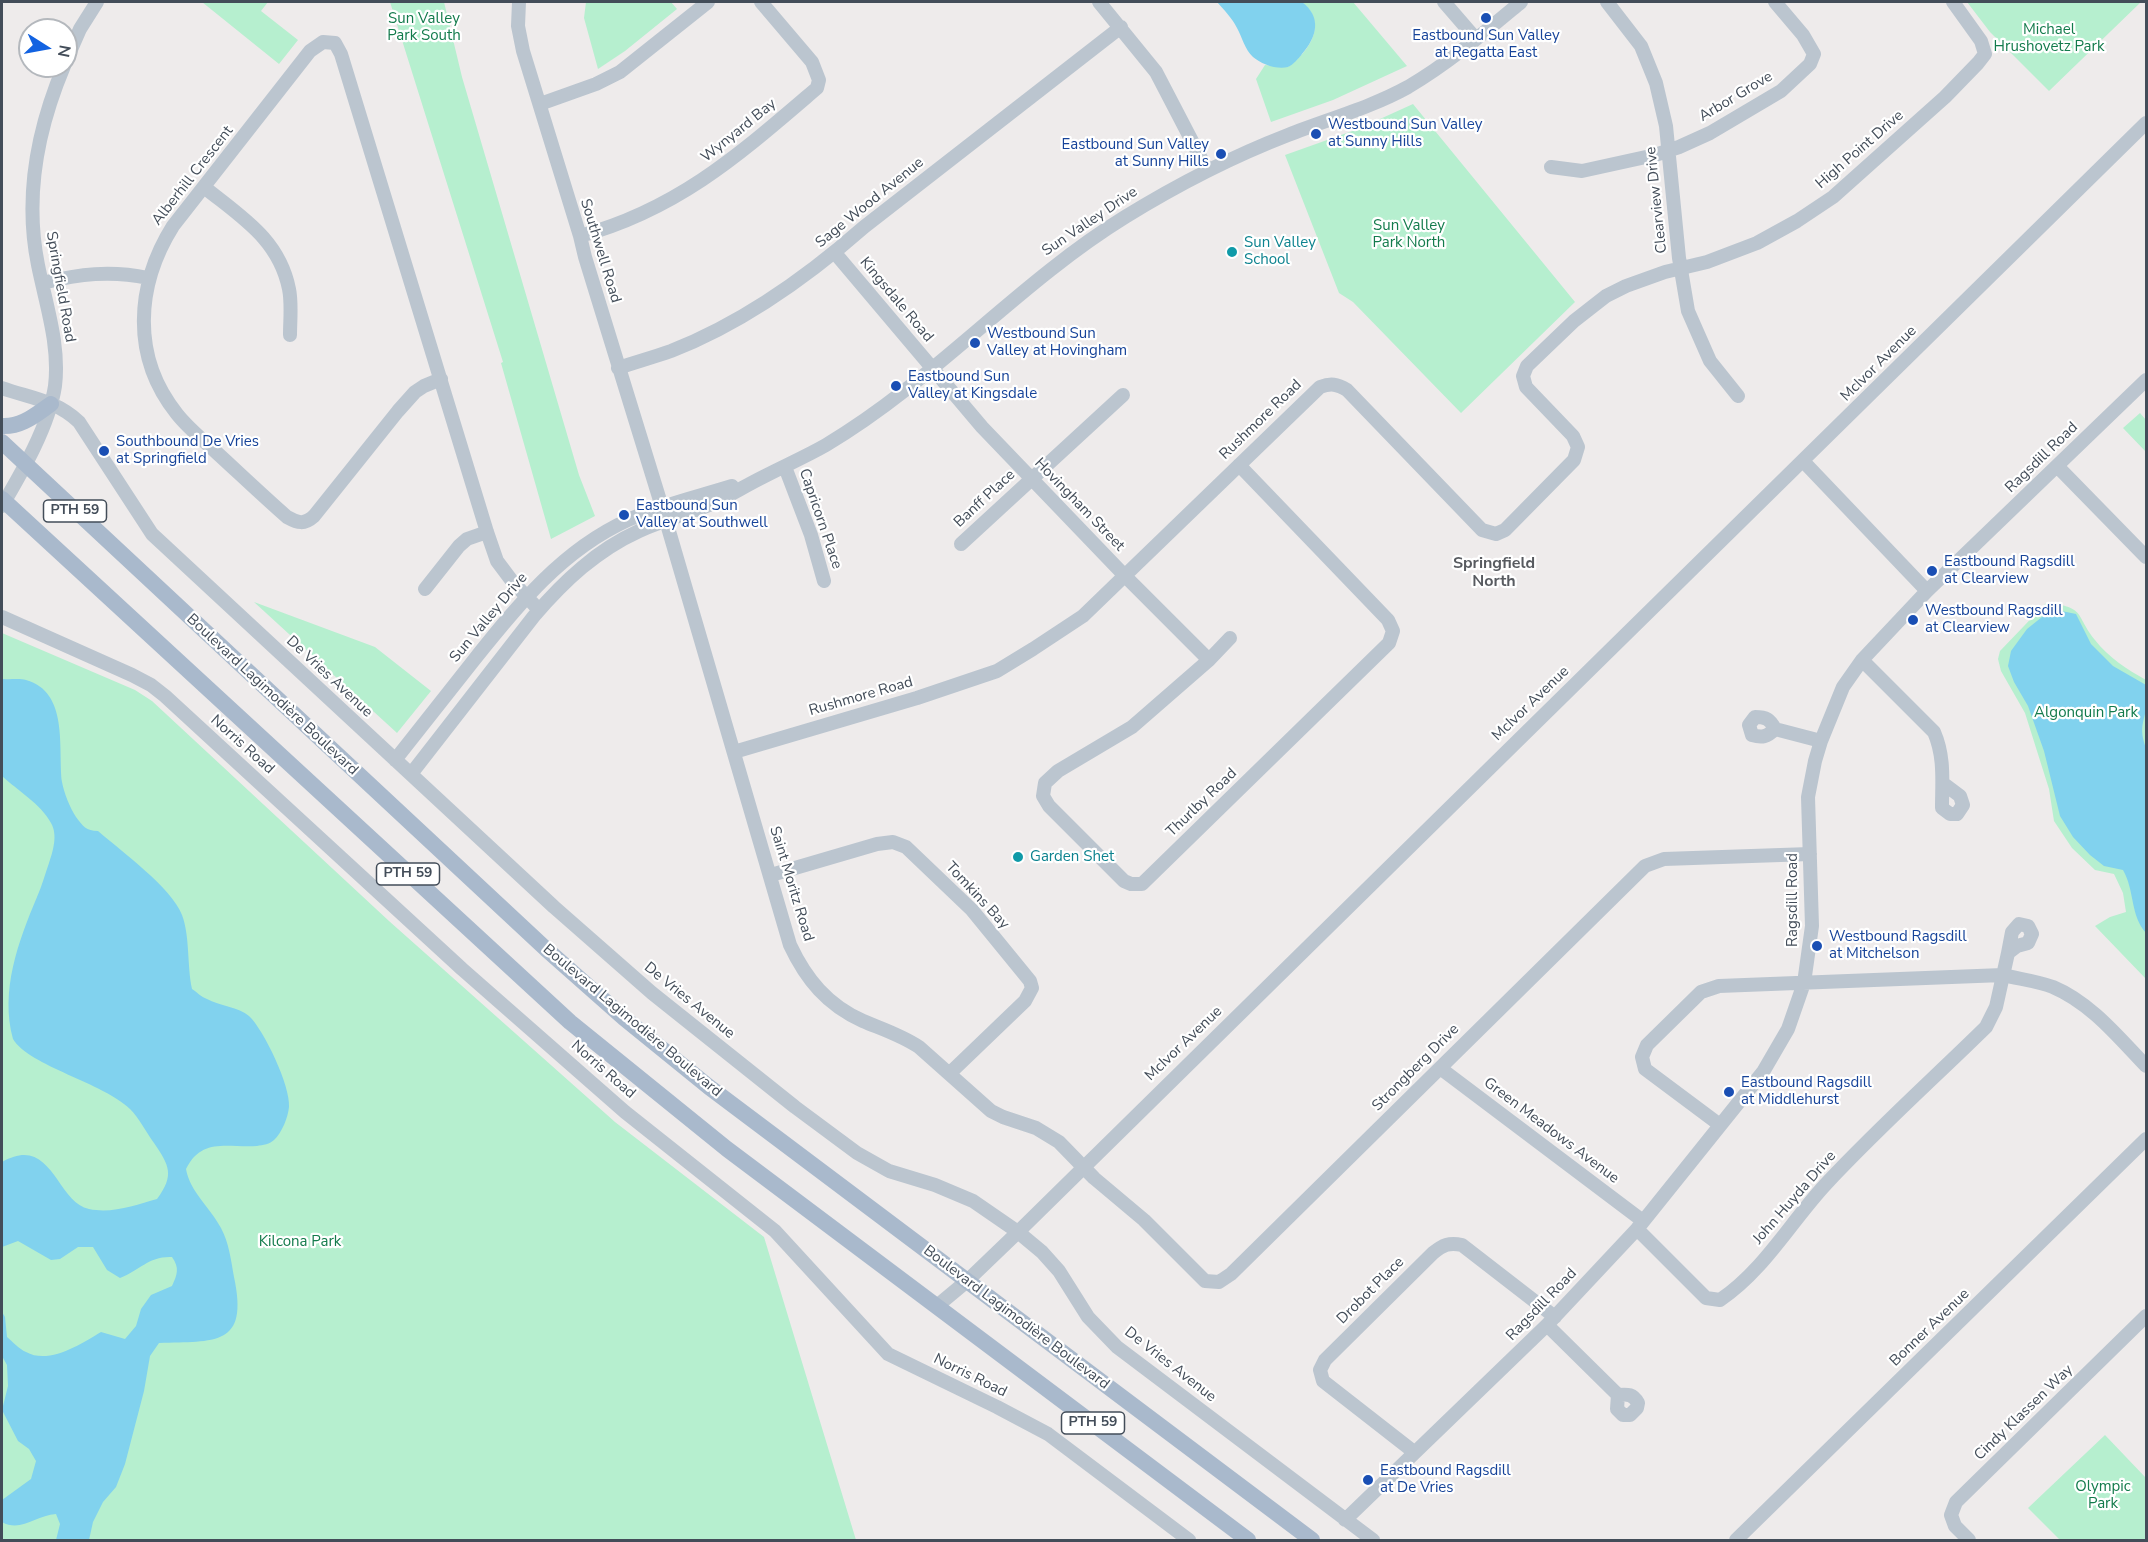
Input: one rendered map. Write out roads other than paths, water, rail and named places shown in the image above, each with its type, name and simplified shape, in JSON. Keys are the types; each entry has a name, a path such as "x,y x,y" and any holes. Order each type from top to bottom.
{"main road":[{"path":"2,426 31,419 51,404"},
{"name":"Boulevard Lagimodière Boulevard","path":"2,442 155,588 594,992 709,1087 1312,1540"},
{"name":"PTH 59","path":"2,502 570,1022 727,1149 1248,1540"}],"street":[{"path":"78,35 97,2"},
{"name":"Southwell Road","path":"519,2 518,26 523,51 664,514"},
{"path":"540,104 596,84 620,72 708,2"},
{"name":"Wynyard Bay","path":"580,236 633,219 678,197 714,174 817,88 819,80 812,62 761,2"},
{"path":"1099,2 1156,72 1207,170"},
{"path":"1444,2 1476,39"},
{"name":"Sun Valley Drive","path":"395,760 525,597 566,560 595,539 627,521 715,502 785,467 886,404 1088,240 1207,170 1290,134 1350,113 1407,87 1476,39 1521,2"},
{"name":"Clearview Drive","path":"1607,2 1641,45 1656,83 1666,126 1684,293 1694,328 1710,361 1738,396"},
{"name":"Arbor Grove","path":"1669,150 1710,133 1780,91 1810,64 1814,54 1809,44 1775,2"},
{"name":"High Point Drive","path":"1682,269 1757,243 1797,221 1833,197 1945,97 1985,54 1981,42 1953,2"},
{"name":"Sage Wood Avenue","path":"618,368 672,351 727,326 778,296 1121,27"},
{"name":"Alberhill Crescent","path":"441,380 423,386 415,392 314,516 308,522 298,523 287,518 176,413 155,375 146,343 144,305 148,278 159,249 170,231 310,51 323,42 335,43 341,54 497,561 525,597 539,610"},
{"name":"Springfield Road","path":"2,502 42,429 51,404 56,374 55,353 33,229 33,172 47,111 59,78"},
{"name":"McIvor Avenue","path":"937,1306 1018,1232 2146,123"},
{"path":"1551,167 1582,171 1669,150"},
{"path":"204,188 258,230 269,243 281,264 289,290 290,335"},
{"name":"Kingsdale Road","path":"835,253 932,368"},
{"name":"Rushmore Road","path":"734,752 917,698 997,670 1033,649 1083,616 1320,387 1330,384 1347,390 1482,530 1496,534 1505,530 1574,460 1578,447 1573,436 1526,387 1523,376 1527,366 1574,321 1606,296 1665,272 1682,269"},
{"path":"42,284 99,273 148,278"},
{"name":"Hovingham Street","path":"932,368 982,427 1209,660"},
{"name":"Ragsdill Road","path":"1345,1520 1551,1321 1640,1225 1768,1063 1788,1029 1804,983 1812,926 1808,797 1821,741 1843,687 1862,660 1927,591 2146,380"},
{"name":"De Vries Avenue","path":"2,388 33,396 74,417 86,430 152,534 554,907 652,993 795,1107 857,1153 889,1172 935,1185 973,1201 1018,1232 1059,1270 1088,1317 1117,1347 1373,1540"},
{"name":"Banff Place","path":"961,544 1123,395"},
{"path":"1803,461 1927,591"},
{"name":"Thurlby Road","path":"1230,638 1209,660 1132,727 1058,771 1045,783 1043,796 1049,807 1124,881 1131,885 1142,885 1389,644 1393,631 1388,620 1239,465"},
{"path":"2057,466 2146,557"},
{"name":"Capricorn Place","path":"785,467 811,535 824,581"},
{"name":"Sun Valley Drive","path":"411,774 556,591 591,559 664,514"},
{"name":"Saint Moritz Road","path":"664,514 790,945 801,967 815,987 845,1012 908,1040 950,1073 991,1111 1036,1128 1059,1142 1084,1166"},
{"path":"425,589 459,546 467,539 487,532"},
{"name":"Norris Road","path":"2,617 132,675 165,696 488,991 625,1112 775,1231 888,1354 1048,1434 1189,1540"},
{"path":"1862,660 1934,732 1941,746 1944,784"},
{"path":"1775,729 1821,741"},
{"name":"Tomkins Bay","path":"771,875 877,844 892,842 906,847 972,910 1030,981 1032,988 1025,1001 950,1073"},
{"name":"Strongberg Drive","path":"1084,1166 1115,1197 1144,1220 1205,1281 1219,1282 1231,1274 1645,866 1664,858 1810,854"},
{"path":"2002,975 2008,953"},
{"path":"1720,1125 1645,1069 1642,1057 1647,1045 1701,992 1719,986 2002,975 2040,983 2064,993 2085,1006 2146,1066"},
{"name":"John Huyda Drive","path":"1640,1225 1706,1298 1720,1300 1730,1293 1778,1245 1824,1186 1986,1027 1996,1007 2002,987 2002,975"},
{"name":"Green Meadows Avenue","path":"1440,1068 1640,1225"},
{"name":"Bonner Avenue","path":"1736,1540 2146,1139"},
{"name":"Drobot Place","path":"1414,1452 1323,1381 1320,1370 1325,1360 1433,1253 1443,1245 1452,1242 1462,1245 1551,1321"},
{"name":"Cindy Klassen Way","path":"1969,1540 1955,1527 1951,1515 1956,1502 2146,1316"},
{"path":"1551,1321 1618,1395"}],"water":[{"path":"1217,2 1302,2 1313,14 1314,34 1307,48 1292,65 1284,68 1269,66 1256,60 1250,54 1235,24"},
{"name":"Algonquin Park","path":"2052,609 2076,614 2091,644 2113,666 2146,685 2147,704 2142,729 2146,748 2146,933 2137,919 2123,870 2104,866 2090,855 2073,837 2060,816 2044,751 2028,706 2008,666 2011,651 2027,629"},
{"path":"3,679 26,680 40,686 49,696 59,723 62,782 74,813 85,827 98,831 145,870 168,893 185,923 192,989 205,998 240,1011 255,1023 281,1073 286,1086 289,1107 280,1133 272,1141 257,1146 208,1148 192,1159 186,1169 192,1185 217,1220 226,1240 237,1300 236,1317 232,1328 223,1336 196,1342 159,1343 150,1356 144,1391 125,1464 116,1487 103,1502 93,1522 89,1540 56,1540 60,1524 56,1514 16,1526 2,1522 2,1500 31,1479 36,1461 29,1449 18,1441 2,1410 8,1386 7,1365 2,1356 2,1312 5,1317 7,1337 21,1349 35,1355 55,1355 101,1332 125,1339 136,1326 141,1309 151,1295 172,1286 177,1268 172,1257 164,1257 145,1264 120,1278 107,1270 93,1247 78,1247 60,1259 51,1260 18,1241 2,1247 2,1162 19,1155 32,1156 43,1162 78,1204 98,1210 124,1208 157,1199 163,1191 168,1170 159,1151 130,1109 103,1091 34,1058 13,1039 9,1003 13,967 23,931 51,858 54,838 51,823 41,809 2,776"}],"place":[{"name":"Eastbound Sun Valley at Regatta East","path":"1486,18"},
{"name":"Westbound Sun Valley at Sunny Hills","path":"1316,134"},
{"name":"Eastbound Sun Valley at Sunny Hills","path":"1221,154"},
{"name":"Sun Valley School","path":"1232,252"},
{"name":"Westbound Sun Valley at Hovingham","path":"975,343"},
{"name":"Eastbound Sun Valley at Kingsdale","path":"896,386"},
{"name":"Southbound De Vries at Springfield","path":"104,451"},
{"name":"Eastbound Sun Valley at Southwell","path":"624,515"},
{"name":"Eastbound Ragsdill at Clearview","path":"1932,571"},
{"name":"Westbound Ragsdill at Clearview","path":"1913,620"},
{"name":"Garden Shet","path":"1018,857"},
{"name":"Westbound Ragsdill at Mitchelson","path":"1817,946"},
{"name":"Eastbound Ragsdill at Middlehurst","path":"1729,1092"},
{"name":"Eastbound Ragsdill at De Vries","path":"1368,1480"}],"district":[{"name":"Springfield North","path":"1494,573"}],"park label":[{"name":"Sun Valley Park South","path":"424,28"},
{"name":"Michael Hrushovetz Park","path":"2049,38"},
{"name":"Sun Valley Park North","path":"1409,234"},
{"name":"Kilcona Park","path":"300,1242"},
{"name":"Olympic Park","path":"2103,1496"}]}
